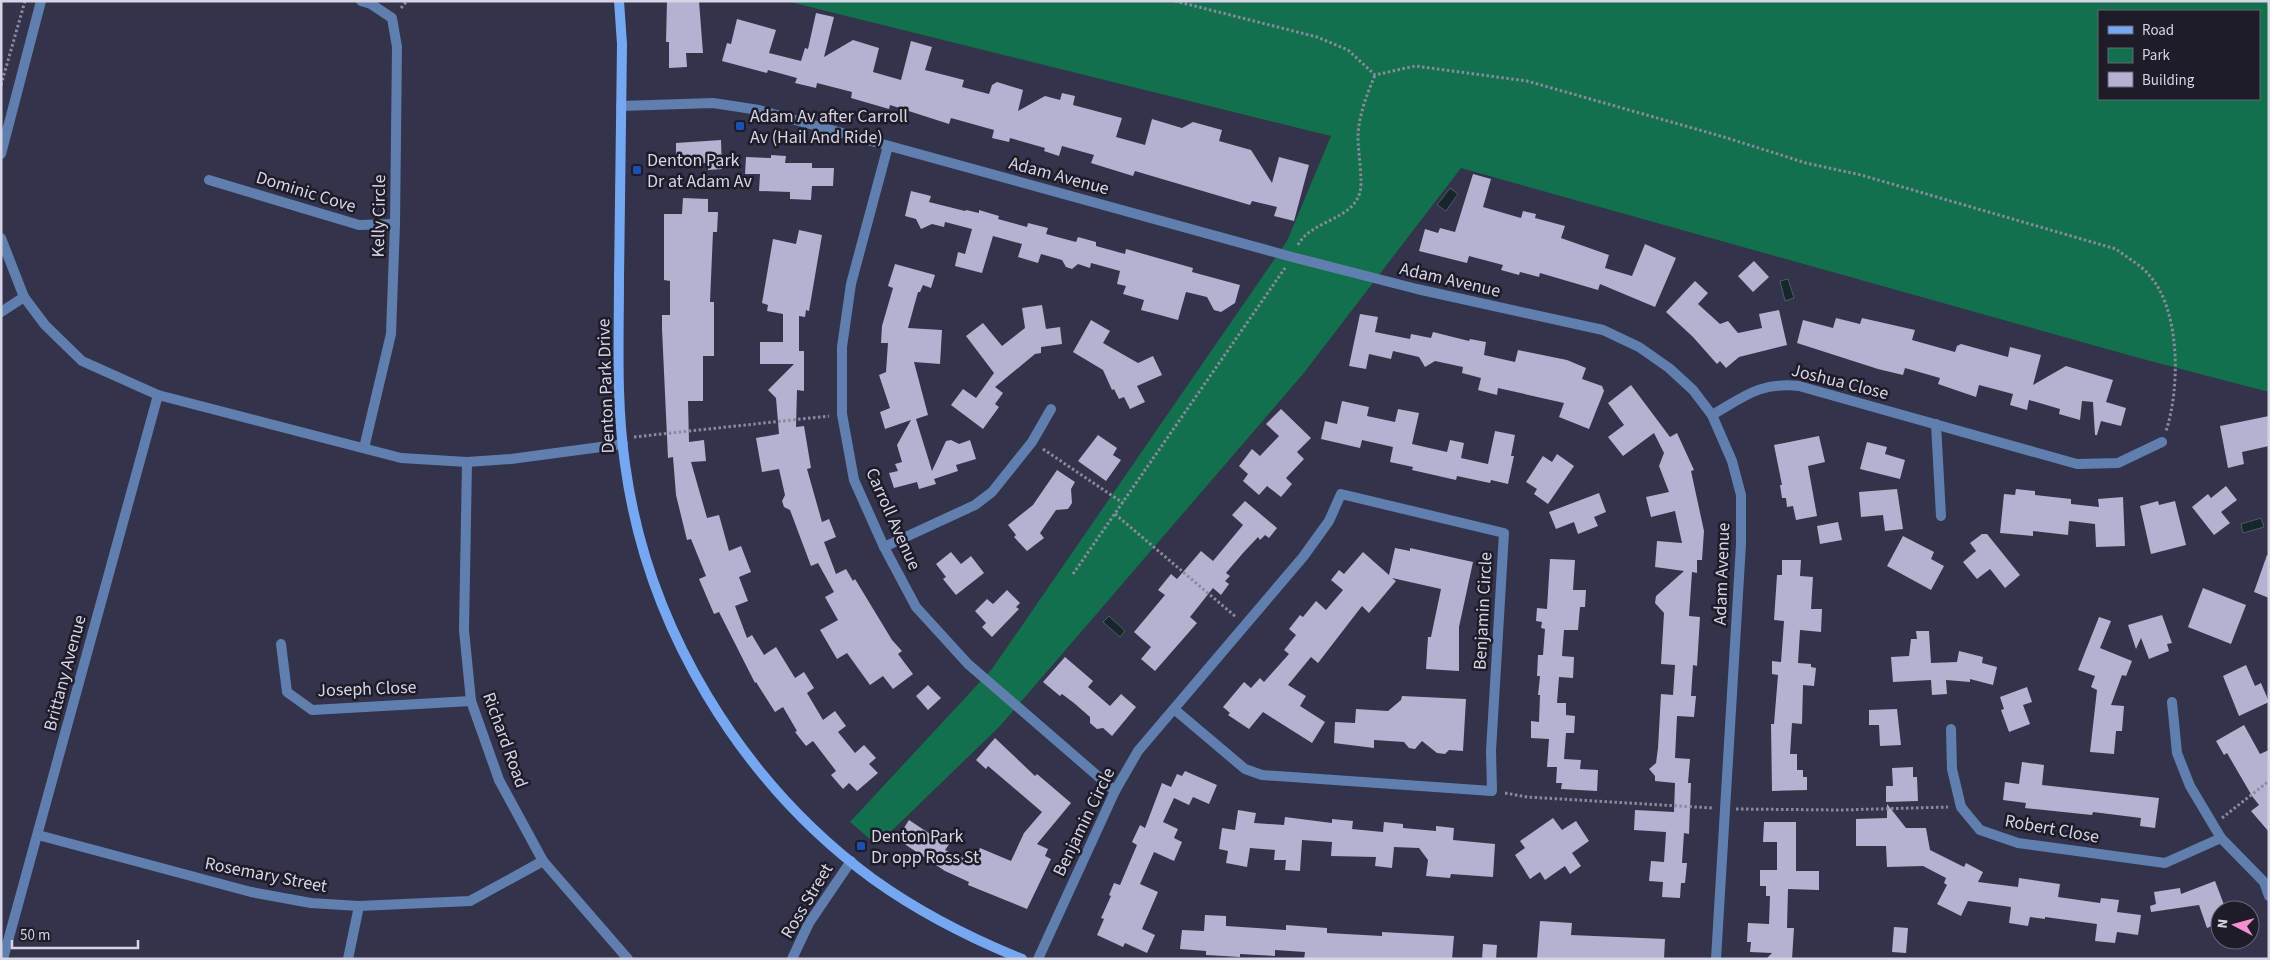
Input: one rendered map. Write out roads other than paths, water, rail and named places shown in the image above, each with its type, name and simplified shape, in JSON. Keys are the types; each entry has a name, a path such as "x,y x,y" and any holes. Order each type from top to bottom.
{"main road":[{"name":"Denton Park Drive","path":"619,1 622,106 618,362 622,441 632,502 648,565 674,632 708,697 729,730 782,797 826,841 905,900 957,930 1022,959"}],"street":[{"path":"1,154 41,1"},
{"name":"Kelly Circle","path":"361,1 371,4 392,18 397,47 395,224 391,334 364,448"},
{"name":"Adam Avenue","path":"622,106 713,103 759,110 1292,257 1417,289 1603,330 1639,347 1669,368 1693,390 1712,415 1732,461 1740,495 1741,544 1716,959"},
{"name":"Carroll Avenue","path":"888,146 852,284 842,347 842,414 854,480 884,547 916,607 968,664 1115,791"},
{"name":"Dominic Cove","path":"209,180 360,225 395,224"},
{"path":"1,238 24,298 45,325 82,360 158,395 401,458 467,462 511,460 622,441"},
{"path":"1,312 24,298"},
{"name":"Joshua Close","path":"1712,415 1756,390 1777,384 1799,386 2077,464 2118,463 2162,442"},
{"name":"Brittany Avenue","path":"3,959 158,395"},
{"path":"884,547 975,505 992,492 1032,442 1051,409"},
{"path":"1936,424 1941,516"},
{"name":"Richard Road","path":"467,462 464,630 471,701 499,780 543,862 628,959"},
{"name":"Benjamin Circle","path":"1038,959 1115,791 1138,751 1244,624 1303,557 1329,521 1341,494 1504,533 1491,751 1492,791 1262,775 1245,769 1174,709"},
{"name":"Joseph Close","path":"281,644 287,692 312,710 471,701"},
{"path":"2172,702 2177,753 2190,786 2221,838 2264,882 2269,896"},
{"name":"Robert Close","path":"1951,729 1952,769 1961,807 1980,830 2018,843 2166,863 2221,838"},
{"name":"Rosemary Street","path":"38,835 251,892 311,903 359,906 470,901 543,862"},
{"name":"Ross Street","path":"792,959 809,923 851,861"},
{"path":"348,959 359,906"}],"place":[{"name":"Adam Av after Carroll Av (Hail And Ride)","path":"740,126"},
{"name":"Denton Park Dr at Adam Av","path":"637,170"},
{"name":"Denton Park Dr opp Ross St","path":"861,846"}]}
